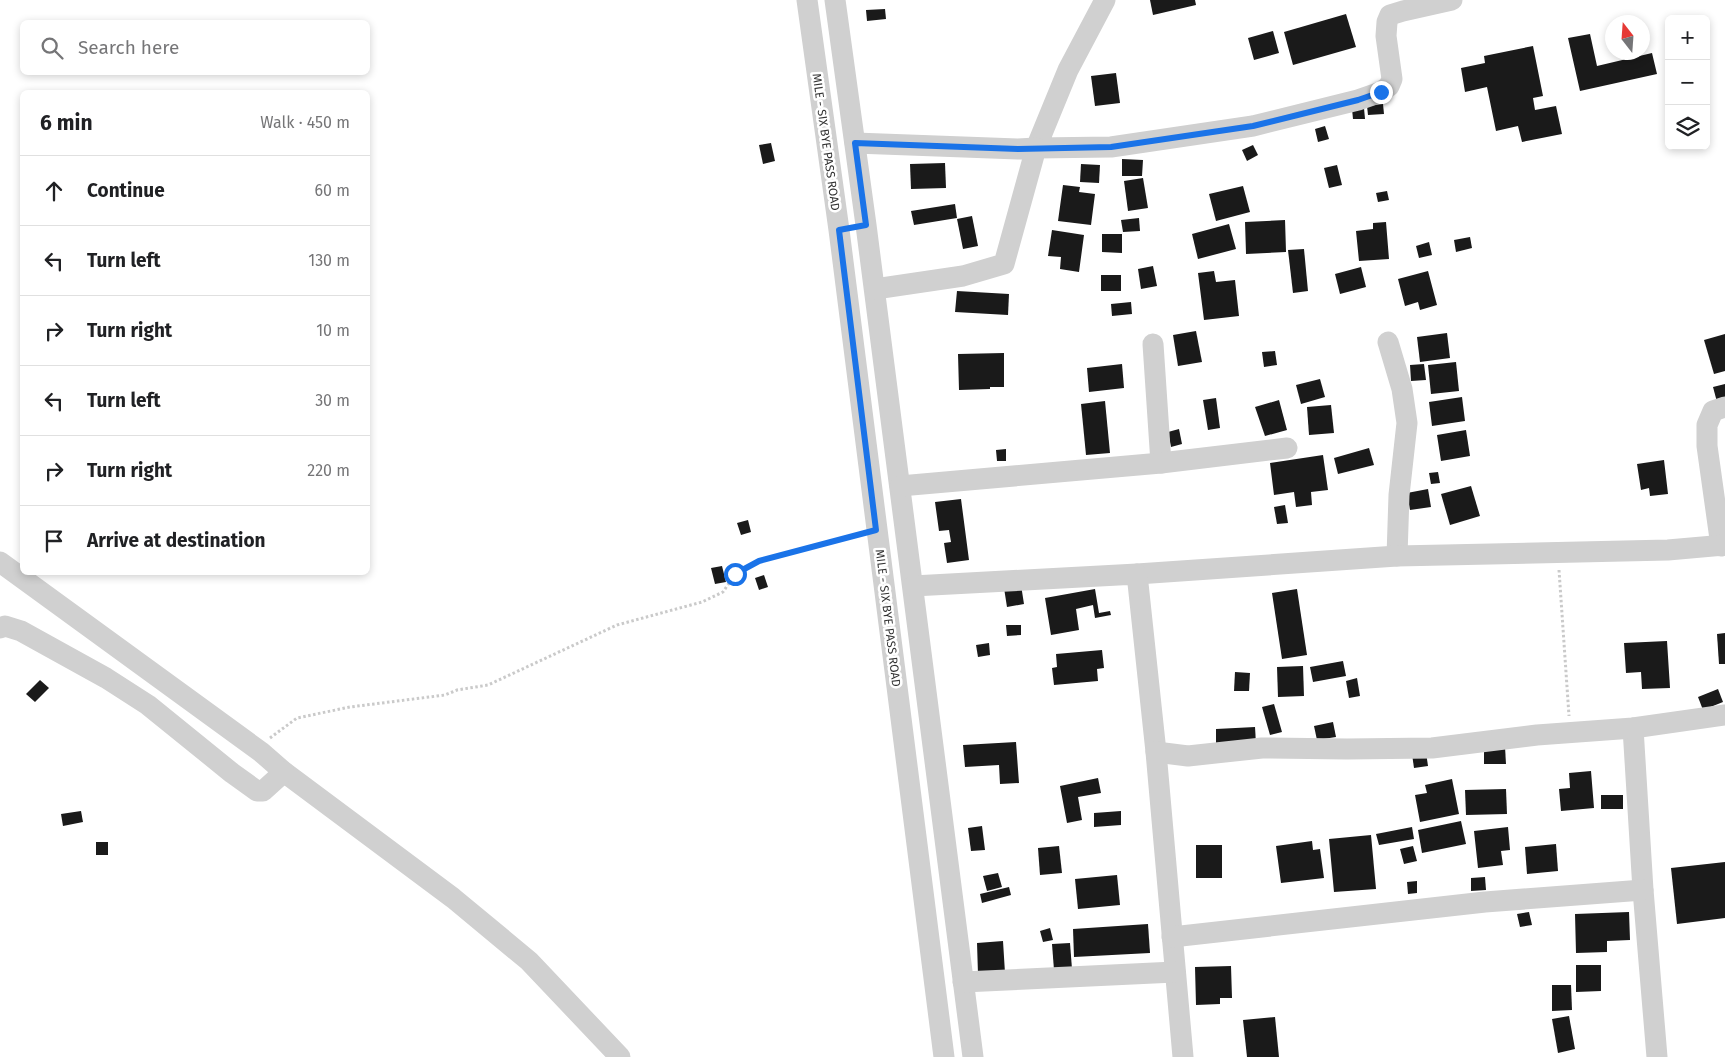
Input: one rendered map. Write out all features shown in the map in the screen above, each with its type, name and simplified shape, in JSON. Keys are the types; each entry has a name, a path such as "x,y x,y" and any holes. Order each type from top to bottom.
{"street":[{"name":"MILE - SIX BYE PASS ROAD","path":"807,0 839,230 944,1057"},
{"path":"835,0 866,225 973,1057"},
{"path":"874,289 963,276 1004,264 1036,148 1068,70 1105,0"},
{"path":"855,143 1018,149 1111,147 1253,126 1358,100 1381,92 1389,86 1392,79 1386,36 1387,22 1390,15 1402,10 1452,0"},
{"path":"839,230 866,225"},
{"path":"1388,342 1402,388 1407,423 1399,495 1397,556"},
{"path":"1153,344 1161,463"},
{"path":"913,586 1137,574 1397,556 1668,550 1723,546 1707,446 1707,425 1713,411 1725,407"},
{"path":"900,486 1161,463 1287,448"},
{"path":"0,562 261,752 284,772 453,898 529,961 620,1057"},
{"path":"1137,574 1156,752 1182,1057"},
{"path":"0,628 5,626 21,631 148,705 257,791 263,791 284,772"},
{"path":"1156,752 1188,756 1262,748 1432,748 1537,736 1633,728 1725,715"},
{"path":"1633,728 1652,1056"},
{"path":"1172,936 1484,902 1643,890"},
{"path":"963,982 1175,972"}],"path":[{"path":"261,752 272,736 297,718 350,707 445,695 457,690 488,685 617,625 702,602 723,592 735,574 759,561 876,530"},
{"path":"1558,552 1570,733"}],"building":[{"path":"1150,0 1195,0 1196,5 1153,15"},
{"path":"885,9 886,19 867,21 866,10"},
{"path":"1346,14 1356,47 1293,65 1284,32"},
{"path":"1273,31 1279,53 1254,60 1248,38"},
{"path":"1590,34 1597,66 1622,60 1650,60 1650,53 1652,53 1657,74 1580,91 1568,38"},
{"path":"1533,46 1543,96 1533,98 1535,110 1556,106 1562,134 1522,142 1518,126 1496,131 1487,87 1465,92 1461,68 1485,63 1484,56"},
{"path":"1116,73 1120,103 1095,106 1091,76"},
{"path":"1383,104 1384,114 1368,115 1367,106"},
{"path":"1364,108 1365,119 1353,119 1352,109"},
{"path":"1325,126 1329,139 1318,142 1315,129"},
{"path":"771,143 775,161 763,164 759,145"},
{"path":"1253,145 1258,155 1247,161 1242,150"},
{"path":"1122,159 1143,160 1142,176 1122,176"},
{"path":"945,163 946,188 911,189 910,164"},
{"path":"1081,164 1100,165 1099,183 1080,182"},
{"path":"1337,165 1342,185 1329,188 1324,168"},
{"path":"1143,178 1148,208 1128,211 1124,181"},
{"path":"1063,185 1080,187 1079,192 1095,194 1091,225 1058,221"},
{"path":"1243,186 1250,212 1216,221 1209,194"},
{"path":"1387,191 1389,200 1378,202 1376,193"},
{"path":"955,204 957,218 914,225 911,211"},
{"path":"972,216 978,246 963,249 957,219"},
{"path":"1139,218 1140,231 1123,232 1121,220"},
{"path":"1285,220 1286,252 1246,254 1245,222"},
{"path":"1386,222 1389,259 1359,261 1356,231 1373,229 1373,223"},
{"path":"1229,224 1236,249 1198,259 1192,234"},
{"path":"1052,230 1084,235 1079,272 1060,269 1061,257 1048,256"},
{"path":"1102,234 1122,234 1122,253 1102,252"},
{"path":"1470,237 1472,248 1456,252 1454,240"},
{"path":"1429,242 1432,255 1419,258 1416,246"},
{"path":"1304,249 1308,291 1293,293 1288,250"},
{"path":"1153,266 1157,286 1141,289 1138,269"},
{"path":"1361,267 1366,287 1340,294 1335,274"},
{"path":"1214,271 1216,282 1235,280 1239,316 1204,320 1198,273"},
{"path":"1428,271 1437,305 1420,310 1418,302 1405,306 1398,279"},
{"path":"1101,275 1121,275 1121,291 1101,291"},
{"path":"957,291 1009,294 1008,315 955,312"},
{"path":"1131,302 1132,314 1112,316 1111,304"},
{"path":"1196,331 1202,362 1178,366 1173,335"},
{"path":"1447,333 1450,358 1420,362 1417,337"},
{"path":"1725,334 1725,371 1714,374 1704,340"},
{"path":"1275,351 1277,365 1264,367 1262,352"},
{"path":"1004,353 1004,387 959,390 958,354"},
{"path":"1456,362 1459,391 1431,394 1428,365"},
{"path":"1122,364 1124,388 1089,392 1087,368"},
{"path":"1424,364 1426,380 1411,381 1410,365"},
{"path":"1320,379 1325,397 1301,404 1296,385"},
{"path":"1725,384 1725,400 1717,402 1713,387"},
{"path":"1462,397 1465,421 1432,426 1429,402"},
{"path":"1216,398 1220,428 1208,430 1203,400"},
{"path":"1279,400 1287,430 1265,436 1255,407"},
{"path":"1105,401 1110,453 1086,455 1081,404"},
{"path":"1331,405 1334,433 1309,435 1307,407"},
{"path":"1179,429 1182,444 1171,447 1168,432"},
{"path":"1466,430 1470,456 1441,461 1437,435"},
{"path":"1369,448 1374,465 1338,474 1334,458"},
{"path":"1006,449 1006,461 997,461 996,450"},
{"path":"1323,455 1328,490 1311,492 1312,505 1296,507 1294,492 1274,495 1270,463"},
{"path":"1664,460 1668,494 1650,496 1649,488 1641,490 1637,464"},
{"path":"1438,472 1440,483 1431,484 1429,473"},
{"path":"1471,486 1480,516 1450,525 1441,494"},
{"path":"1428,489 1431,507 1410,510 1407,493"},
{"path":"961,499 969,560 947,563 944,543 951,542 949,530 939,531 935,502"},
{"path":"1285,505 1288,523 1277,524 1274,507"},
{"path":"748,520 751,532 741,535 737,523"},
{"path":"722,566 726,582 715,584 711,568"},
{"path":"764,575 768,587 759,590 755,578"},
{"path":"1021,585 1024,604 1007,607 1004,588"},
{"path":"1095,589 1099,613 1110,611 1111,615 1095,618 1093,605 1076,609 1079,630 1051,635 1045,598"},
{"path":"1297,589 1307,655 1282,659 1272,593"},
{"path":"1006,625 1021,625 1021,635 1007,636"},
{"path":"1725,633 1725,664 1719,664 1717,634"},
{"path":"1667,641 1670,688 1642,689 1641,672 1626,673 1624,643"},
{"path":"989,643 990,655 978,657 976,645"},
{"path":"1102,650 1104,668 1097,669 1098,681 1054,685 1052,668 1057,667 1056,654"},
{"path":"1343,661 1346,676 1313,682 1310,667"},
{"path":"1303,666 1304,696 1278,697 1277,667"},
{"path":"1235,672 1250,673 1249,691 1234,691"},
{"path":"1357,678 1360,696 1349,698 1346,681"},
{"path":"40,680 49,688 35,702 26,694"},
{"path":"1718,689 1723,702 1703,710 1698,697"},
{"path":"1274,704 1282,732 1270,735 1262,707"},
{"path":"1333,722 1336,737 1317,740 1314,726"},
{"path":"1255,727 1256,744 1216,746 1216,729"},
{"path":"1016,742 1019,783 1000,784 999,765 965,767 963,745"},
{"path":"1505,747 1506,764 1484,764 1484,748"},
{"path":"1426,752 1428,766 1414,768 1412,754"},
{"path":"1591,771 1594,808 1561,811 1559,789 1570,788 1569,773"},
{"path":"1098,778 1101,793 1078,797 1082,820 1067,823 1060,786"},
{"path":"1452,779 1459,814 1420,822 1415,795 1427,793 1425,785"},
{"path":"1506,789 1507,814 1466,815 1465,790"},
{"path":"1601,795 1623,795 1623,809 1601,809"},
{"path":"81,811 83,822 63,826 61,814"},
{"path":"1121,811 1121,825 1094,827 1094,813"},
{"path":"1461,821 1466,844 1422,853 1418,830"},
{"path":"982,826 985,850 971,851 968,828"},
{"path":"1412,827 1414,839 1379,845 1376,834"},
{"path":"1508,827 1510,850 1501,851 1503,865 1478,868 1474,831"},
{"path":"1371,835 1376,889 1334,892 1329,839"},
{"path":"1312,841 1313,850 1320,849 1324,878 1281,883 1276,846"},
{"path":"96,842 108,842 108,855 96,855"},
{"path":"1556,844 1558,871 1527,874 1525,847"},
{"path":"1196,845 1222,845 1222,878 1196,878"},
{"path":"1059,846 1062,873 1040,875 1038,848"},
{"path":"1413,846 1417,861 1404,864 1400,849"},
{"path":"1725,862 1725,918 1677,924 1671,868"},
{"path":"998,873 1002,887 987,891 983,876"},
{"path":"1117,875 1120,905 1078,909 1075,879"},
{"path":"1485,877 1486,890 1471,891 1471,878"},
{"path":"1417,881 1417,893 1408,894 1407,882"},
{"path":"1009,887 1011,895 982,903 980,894"},
{"path":"1529,912 1532,925 1520,927 1517,914"},
{"path":"1629,912 1630,940 1607,941 1607,952 1576,953 1575,914"},
{"path":"1148,924 1150,953 1074,957 1073,929"},
{"path":"1050,928 1053,940 1043,942 1040,931"},
{"path":"1003,941 1005,973 978,974 977,943"},
{"path":"1070,943 1072,969 1054,970 1052,944"},
{"path":"1576,965 1601,965 1601,991 1576,992"},
{"path":"1231,966 1232,998 1220,998 1220,1004 1196,1005 1195,967"},
{"path":"1552,985 1571,985 1572,1010 1552,1011"},
{"path":"1569,1016 1575,1049 1558,1053 1552,1019"},
{"path":"1275,1017 1279,1057 1247,1057 1243,1020"}],"route":[{"path":"735,574 759,561 876,530 839,230 866,225 855,143 1018,149 1111,147 1253,126 1358,100 1381,92"}]}
